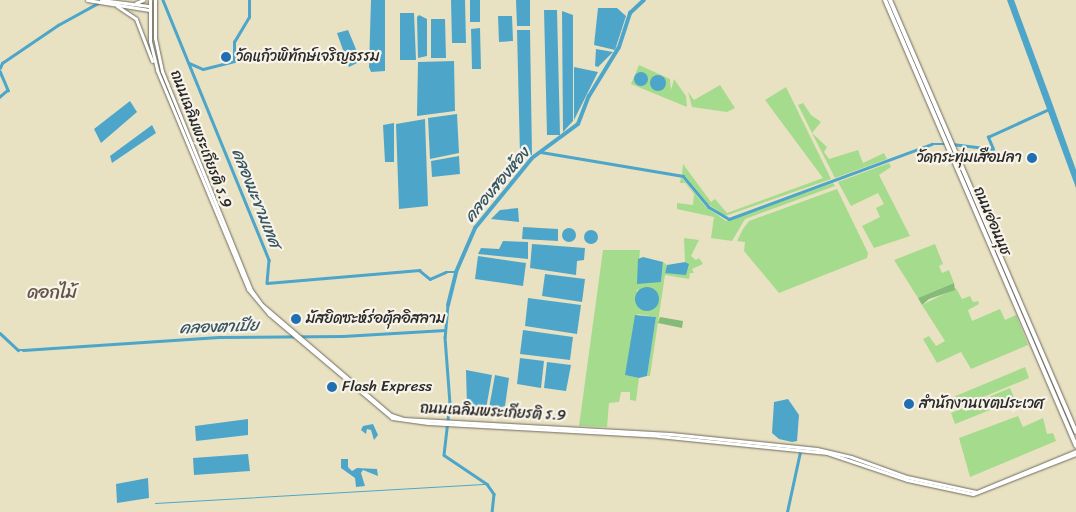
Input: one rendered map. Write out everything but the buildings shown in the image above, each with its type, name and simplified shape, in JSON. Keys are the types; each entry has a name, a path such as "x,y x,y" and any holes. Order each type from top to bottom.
{"main road":[{"path":"87,0 133,4 149,8 154,13"},
{"path":"133,4 142,0"},
{"name":"ถนนเฉลิมพระเกียรติ ร.9","path":"150,0 150,41 157,70 238,265 258,300 304,344 385,413 399,418 435,422 661,433 818,449 851,457 907,477 971,491 982,490 1076,452"},
{"path":"149,8 154,0"},
{"name":"ถนนเฉลิมพระเกียรติ ร.9","path":"154,0 159,62 192,154"},
{"name":"ถนนอ่อนนุช","path":"885,0 891,9 945,134 1076,443"},
{"name":"ถนนอ่อนนุช","path":"890,0 891,9"},
{"path":"104,1 117,6 136,19 157,70"},
{"path":"117,6 149,8"},
{"name":"ถนนอ่อนนุช","path":"1045,368 1076,443"},
{"name":"ถนนอ่อนนุช","path":"1045,368 1076,432"}],"green space":[{"path":"639,65 670,79 671,90 674,79 686,96 687,107 631,84"},
{"path":"720,85 735,108 727,112 692,107 688,92 694,100"},
{"path":"786,87 831,179 725,216 708,204 682,175 683,164 711,202 715,199 727,213 823,178 765,100"},
{"path":"803,103 811,115 821,122 812,133 798,105"},
{"path":"812,133 827,147 824,152 829,159 858,150 863,163 884,153 887,159 835,178"},
{"path":"889,163 891,167 879,175 910,236 874,248 862,226 880,217 876,208 884,204 878,193 851,206 838,182"},
{"path":"681,177 706,207 726,221 833,183 835,186 745,219 732,241 711,238 714,217 677,209 677,203 693,205 694,194 685,183 680,183"},
{"path":"837,189 868,253 867,258 779,293 744,251 745,242 737,241 743,229 749,221"},
{"path":"684,238 699,240 691,256 696,260 699,258 703,264 692,269 694,273 690,273 689,279 665,275 650,376 647,376 656,317 637,314 626,375 639,378 636,401 630,400 630,392 621,392 619,402 609,403 607,427 579,426 603,250 640,250 639,261 661,282 663,262 667,265 665,273 689,264 685,262","holes":["637,289 653,311 636,305"]},
{"path":"935,244 943,264 939,266 942,273 949,270 954,283 918,298 894,260"},
{"path":"954,283 955,290 929,299 922,305 918,298"},
{"path":"956,288 962,299 970,296 973,302 978,301 979,304 968,310 972,321 1000,309 1005,320 1016,315 1028,345 971,369 961,352 937,363 923,339 929,336 936,346 945,341 922,305"},
{"path":"660,317 683,321 682,328 658,323"},
{"path":"1025,367 1029,378 950,411 946,400"},
{"path":"1010,388 1015,400 955,424 951,413"},
{"path":"1018,416 1023,427 1043,418 1047,434 1053,433 1056,441 970,477 959,438"}],"water":[{"path":"371,0 385,0 385,71 371,72 369,67"},
{"path":"451,0 465,0 466,43 452,43"},
{"path":"470,0 480,0 480,22 470,22"},
{"path":"516,0 530,0 530,26 517,26"},
{"path":"1007,0 1014,0 1051,100 1076,170 1076,188"},
{"path":"598,8 617,8 626,16 615,50 594,45"},
{"path":"544,10 557,10 560,135 547,135"},
{"path":"562,11 573,15 573,121 563,132"},
{"path":"400,13 414,13 416,60 400,60"},
{"path":"419,15 427,19 427,56 418,58 417,17"},
{"path":"498,16 512,16 513,41 499,42"},
{"path":"431,19 445,19 446,58 431,58"},
{"path":"480,28 481,69 472,69 471,29"},
{"path":"348,30 361,61 349,67 337,33"},
{"path":"517,30 530,30 532,155 520,155"},
{"path":"596,49 613,52 598,67 595,66"},
{"path":"454,61 455,111 417,116 418,62"},
{"path":"574,67 598,72 574,120"},
{"path":"641,72 646,74 648,79 646,84 641,86 636,84 634,79 636,74"},
{"path":"655,75 661,75 666,80 664,89 655,91 650,86 650,80"},
{"path":"130,101 137,112 101,143 94,129"},
{"path":"457,114 459,153 430,159 428,118"},
{"path":"425,119 428,206 399,209 396,124"},
{"path":"394,123 394,162 385,162 383,125"},
{"path":"152,125 156,133 112,163 110,156"},
{"path":"459,156 460,174 432,177 431,161"},
{"path":"518,208 519,222 491,219 500,210"},
{"path":"523,227 558,229 558,241 522,239"},
{"path":"566,228 572,228 576,235 572,242 566,242 562,238 562,232"},
{"path":"588,230 594,230 598,237 594,244 588,244 584,240 584,234"},
{"path":"503,241 528,242 528,259 478,254 481,248 499,249"},
{"path":"532,244 585,248 584,260 577,261 576,275 530,268"},
{"path":"478,256 526,263 523,286 475,279"},
{"path":"643,257 663,262 661,282 637,284 638,259"},
{"path":"685,262 689,264 686,275 665,273 667,265"},
{"path":"545,274 585,279 582,302 542,296"},
{"path":"647,287 656,290 659,299 656,308 647,311 638,308 635,299 638,290"},
{"path":"528,298 581,305 577,334 525,326"},
{"path":"635,315 656,317 647,376 639,378 625,375"},
{"path":"523,330 573,337 570,360 520,354"},
{"path":"520,358 544,361 541,388 517,384"},
{"path":"547,362 571,365 566,391 544,388"},
{"path":"466,370 492,375 486,409 467,407"},
{"path":"495,375 509,378 505,406 494,409 489,408"},
{"path":"788,399 799,415 797,441 792,442 779,439 772,433 774,402"},
{"path":"248,419 248,435 196,441 195,426"},
{"path":"373,424 378,435 374,440 371,430 367,429 366,434 361,430 363,426"},
{"path":"248,454 250,471 194,475 193,458"},
{"path":"341,459 348,459 348,467 352,471 357,468 377,469 378,476 363,470 361,473 365,486 356,487 355,478 341,468"},
{"path":"148,478 149,498 117,503 116,484"}],"waterway":[{"name":"คลองมะขามเทศ","path":"163,0 269,260 267,283 419,270 430,279 446,272 456,272"},
{"path":"189,63 203,69 234,61 234,42 249,17 249,0"},
{"name":"คลองสองห้อง","path":"448,305 456,272 475,228 532,158 578,124 589,96 619,47 630,13 644,0"},
{"path":"0,68 2,63 58,25 100,2"},
{"path":"0,71 8,90 0,97"},
{"path":"952,144 993,149 988,137 1049,109"},
{"path":"541,152 683,176 709,207 729,219 932,144 946,144"},
{"name":"คลองสองห้อง","path":"448,305 445,337 450,403 444,455 487,484 494,494 492,512"},
{"name":"คลองตาเปีย","path":"0,333 18,350 23,350 219,337 343,336 445,330"},
{"path":"787,512 800,452"},
{"path":"155,503 487,484"}],"place":[{"name":"วัดแก้วพิทักษ์เจริญธรรม","path":"226,57"},
{"name":"วัดกระทุ่มเสือปลา","path":"1032,158"},
{"name":"มัสยิดซะห์ร่อตุ้ลอิสลาม","path":"296,319"},
{"name":"Flash Express","path":"332,387"},
{"name":"สำนักงานเขตประเวศ","path":"909,404"}],"district":[{"name":"ดอกไม้","path":"52,292"}]}
